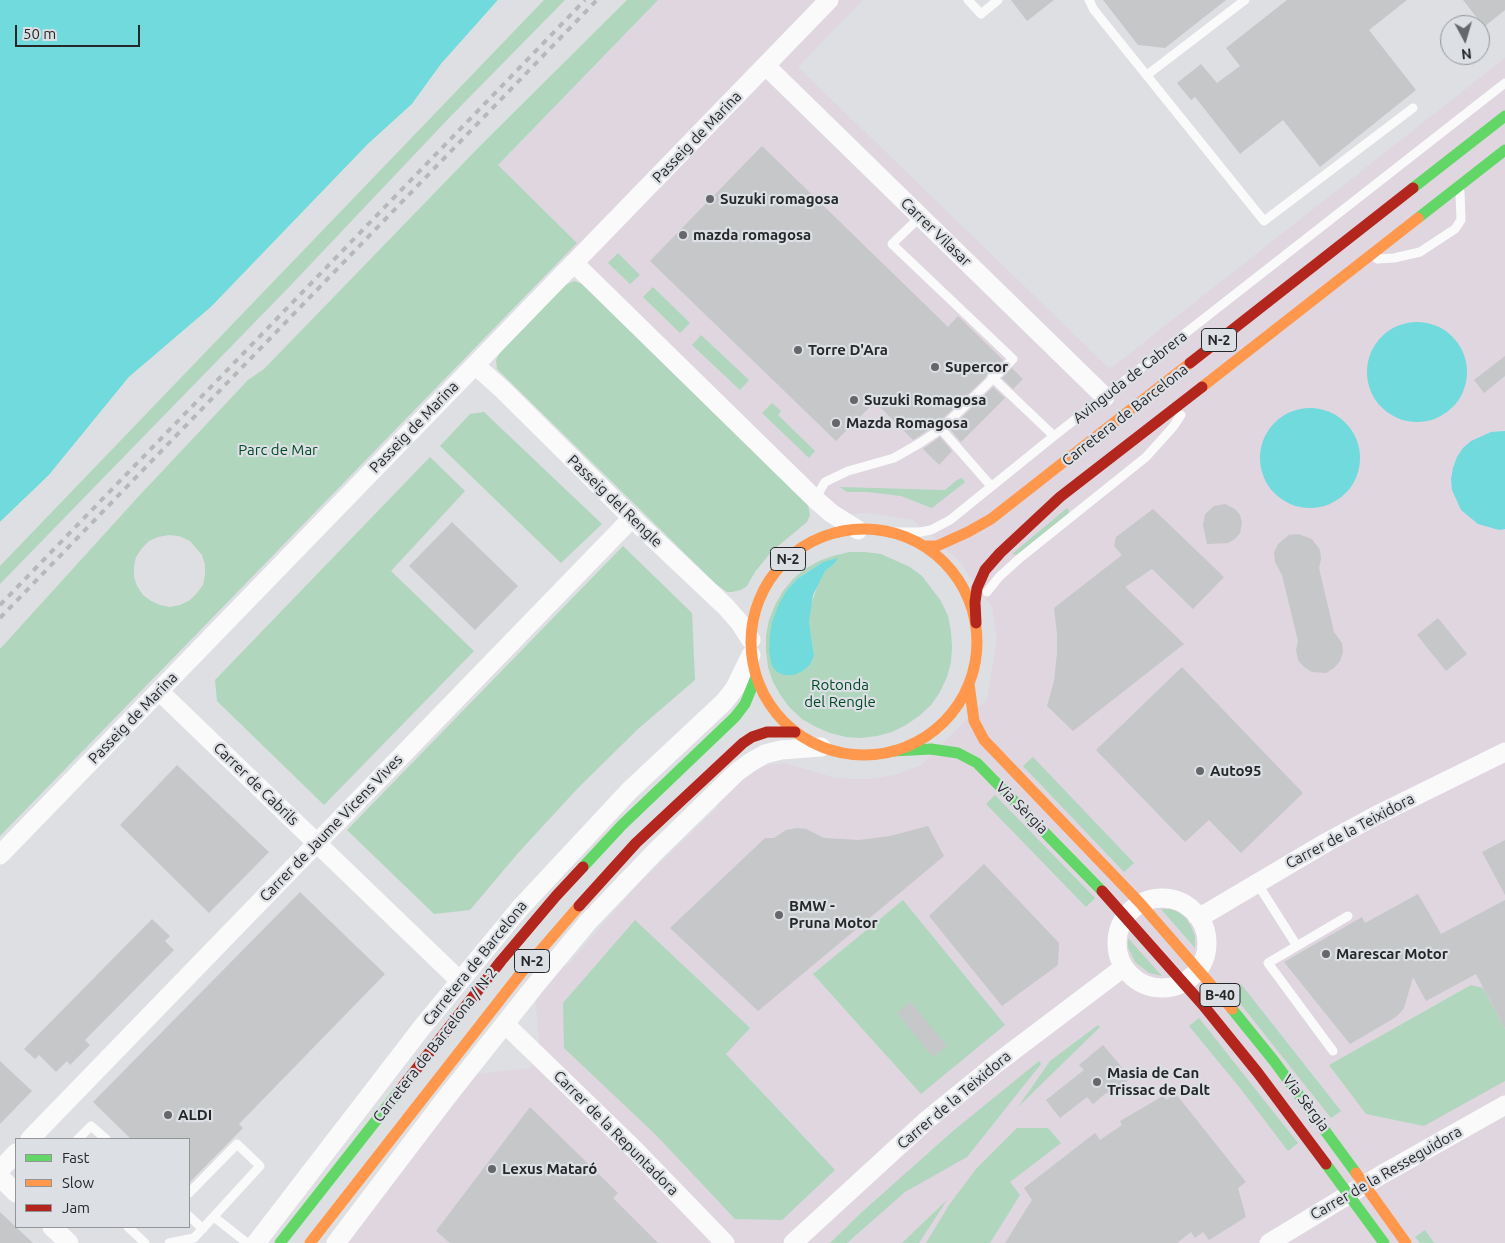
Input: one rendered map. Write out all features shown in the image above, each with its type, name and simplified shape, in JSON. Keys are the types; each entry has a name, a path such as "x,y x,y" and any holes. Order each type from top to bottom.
{"main road":[{"name":"Carretera de Barcelona","path":"924,546 936,546 991,520 1505,116"},
{"name":"Carretera de Barcelona","path":"976,623 975,602 977,588 985,570 1000,553 1060,497 1505,150"},
{"name":"N-2","path":"858,530 886,532 906,537 924,546 945,564 963,587 971,604 976,623 977,644 975,664 969,684 951,714 925,738 893,752 869,755 845,754 821,747 795,732 784,723 771,707 756,677 751,648 752,622 761,595 776,571 789,557 804,546 839,532 858,530"},
{"name":"Carretera de Barcelona / N-2","path":"280,1243 501,961 556,896 622,825 735,717 745,704 756,677"},
{"name":"Via Sèrgia","path":"969,684 974,721 984,740 1140,903 1198,969 1274,1061 1366,1185 1406,1243"},
{"name":"Carretera de Barcelona / N-2","path":"310,1243 521,973 636,843 743,743 752,737 767,732 795,732"},
{"name":"Via Sèrgia","path":"893,752 917,749 946,750 958,753 976,763 1125,916 1183,982 1258,1073 1384,1243"}],"street":[{"name":"Passeig de Marina","path":"0,855 830,0"},
{"name":"Carrer Vilasar","path":"766,66 1105,397"},
{"path":"574,263 815,499 831,513 858,530"},
{"name":"Passeig del Rengle","path":"475,365 726,607 740,623 751,648"},
{"name":"Carrer de Jaume Vicens Vives","path":"31,1138 632,518"},
{"name":"Carretera de Barcelona","path":"256,1243 424,1026 520,908 629,791 724,702 735,688 751,648"},
{"name":"Carrer de Cabrils","path":"159,692 460,981"},
{"path":"336,1243 446,1098 588,922 655,852 737,772 765,754 789,749 821,747"},
{"name":"Carrer de la Teixidora","path":"1197,916 1375,816 1505,752"},
{"path":"1164,898 1188,906 1197,916 1203,925 1206,936 1206,948 1198,969 1183,982 1170,986 1157,987 1144,984 1132,977 1119,957 1117,942 1120,926 1125,916 1140,903 1164,898"},
{"name":"Carrer de la Teixidora","path":"793,1243 927,1120 997,1063 1124,967"},
{"name":"Carrer de la Repuntadora","path":"505,1024 635,1150 725,1243"},
{"name":"Carrer de la Resseguidora","path":"1269,1243 1349,1194 1505,1105"},
{"path":"0,1170 15,1155"},
{"path":"0,1177 15,1192"},
{"path":"53,1228 69,1243"}],"lane":[{"path":"968,0 981,14 998,0"},
{"path":"1089,0 1094,10 1264,222 1413,108"},
{"path":"1147,76 1245,0"},
{"name":"Avinguda de Cabrera","path":"886,532 920,532 931,530 950,520 1054,436 1505,83"},
{"path":"1365,260 1394,258 1420,252 1455,229 1461,220 1460,185"},
{"path":"815,499 825,482 848,471 894,458 940,429 1012,358 892,244 920,217"},
{"path":"992,378 1054,436"},
{"path":"976,623 987,592 999,577 1146,457 1173,427 1192,394"},
{"path":"940,429 991,486"},
{"path":"1257,883 1296,946"},
{"path":"1333,1051 1268,963 1348,916"},
{"path":"79,1138 91,1126 105,1138"},
{"path":"169,1243 194,1238 260,1166 237,1144 190,1192"},
{"path":"190,1217 203,1229"},
{"path":"214,1217 247,1243"},
{"path":"129,1228 145,1243"}],"shaded area":[{"path":"658,0 863,0 798,67 1110,369 1505,58 1505,1243 345,1243 460,1097 455,1092 467,1075 529,1068 540,1055 535,993 560,962 566,967 637,885 718,807 713,801 752,767 785,763 832,777 851,779 868,779 894,775 920,766 987,699 997,639 992,607 959,561 913,520 869,513 831,516 566,255 577,243 498,165"}],"green space":[{"path":"544,0 565,0 0,584 0,566"},
{"name":"Parc de Mar","path":"627,0 658,0 498,165 577,243 0,836 0,649 138,497 248,380 264,369 481,145","holes":["169,535 179,536 190,541 202,555 205,575 203,585 190,600 170,607 160,605 143,595 134,577 134,566 136,557 149,541"]},
{"path":"618,253 640,275 630,284 608,263"},
{"path":"574,281 583,284 808,505 810,515 807,522 772,551 755,572 747,586 741,590 727,592 716,584 497,369 496,360 500,352 563,286"},
{"path":"653,287 690,323 680,333 643,297"},
{"path":"701,335 749,380 740,390 692,345"},
{"path":"772,403 781,411 778,415 815,451 809,458 762,413"},
{"path":"484,412 602,524 561,563 440,446 470,414"},
{"path":"430,457 465,491 391,571 474,651 324,805 217,701 215,680"},
{"path":"962,478 965,482 932,508 901,496 868,492 847,492 840,487 945,490"},
{"path":"1067,508 1069,510 1068,514 1017,555 1012,554"},
{"path":"623,546 692,613 695,680 638,729 578,788 519,852 470,910 434,914 347,830"},
{"name":"Rotonda del Rengle","path":"849,552 881,554 910,567 922,576 941,601 948,616 951,631 951,662 940,692 931,705 919,716 892,732 861,738 830,733 802,719 790,708 773,682 768,667 766,635 775,605 793,579 805,569 833,556","holes":["823,562 834,564 825,571 819,581 809,611 814,656 810,665 803,671 793,675 784,675 772,622 787,590 797,579"]},
{"path":"1033,757 1134,863 1124,872 1023,766"},
{"path":"995,795 1095,898 1086,907 986,804"},
{"path":"903,900 1005,1025 921,1094 813,974"},
{"path":"1161,909 1170,909 1186,918 1195,936 1195,948"},
{"path":"635,920 750,1028 726,1054 835,1170 782,1220 735,1219 656,1135 564,1048 563,1003"},
{"path":"1128,938 1162,976 1149,973 1135,962 1128,947"},
{"path":"1241,984 1341,1111 1331,1118 1231,992"},
{"path":"1471,985 1483,988 1505,1029 1505,1081 1424,1126 1366,1114 1329,1065"},
{"path":"1199,1018 1298,1143 1288,1151 1189,1026"},
{"path":"1098,1025 1100,1027 1018,1107 1050,1061"},
{"path":"1039,1061 1041,1064 967,1157 905,1192 847,1243 830,1243 953,1131"},
{"path":"1017,1128 1048,1128 1061,1143 1010,1182 1020,1195 990,1243 926,1243 949,1205 976,1169"},
{"path":"947,1200 919,1243 902,1243"},
{"path":"1425,1230 1434,1243 1420,1243 1415,1237"}],"water":[{"path":"0,0 498,0 441,64 412,104 368,144 211,307 129,377 49,475 0,522"},
{"path":"1417,322 1436,326 1452,337 1463,353 1467,372 1463,391 1452,407 1436,418 1417,422 1398,418 1382,407 1371,391 1367,372 1371,353 1382,337 1398,326"},
{"path":"1310,408 1329,412 1345,423 1356,439 1360,458 1356,477 1345,493 1329,504 1310,508 1291,504 1275,493 1264,477 1260,458 1264,439 1275,423 1291,412"},
{"path":"1505,431 1505,529 1499,530 1478,524 1461,510 1452,490 1451,479 1457,457 1463,448 1471,441 1491,432"},
{"path":"838,558 825,571 813,595 809,621 814,656 810,665 794,675 784,675 777,672 772,666 769,652 772,622 779,604 787,590 797,579 823,562"}],"pier":[{"path":"498,0 501,0 443,65 414,105 370,146 213,309 131,379 51,476 0,524 49,475 129,377 211,307 368,144 412,104 441,64"}],"building":[{"path":"1011,0 1054,0 1027,21"},
{"path":"1103,0 1226,0 1165,48 1138,45"},
{"path":"1287,0 1407,0 1369,30 1416,90 1320,167 1283,120 1240,154 1195,97 1191,100 1177,83 1201,64 1217,83 1240,66 1226,48"},
{"path":"1463,0 1505,0 1505,10 1490,22 1490,15 1475,15"},
{"path":"762,146 948,327 958,316 1003,360 992,371 988,372 986,377 937,424 913,440 875,402 836,441 650,261"},
{"path":"1505,356 1505,376 1484,393 1474,380"},
{"path":"1012,368 1023,379 1013,389 1002,378"},
{"path":"993,387 1005,398 961,442 950,429"},
{"path":"940,437 952,451 939,465 923,449"},
{"path":"1225,504 1235,509 1240,515 1242,522 1240,533 1228,543 1207,544 1203,525 1205,514 1214,506"},
{"path":"1153,509 1224,577 1193,609 1152,569 1125,587 1184,644 1073,731 1047,706 1054,681 1057,653 1054,608 1122,555 1114,546 1116,537"},
{"path":"452,522 518,586 475,630 409,566"},
{"path":"1298,534 1312,539 1320,550 1319,568 1334,632 1342,643 1343,652 1340,661 1326,673 1312,672 1298,660 1296,650 1298,641 1282,575 1275,562 1274,553 1278,544 1289,535"},
{"path":"1438,618 1467,654 1446,671 1417,635"},
{"name":"Auto95","path":"1182,667 1303,793 1241,853 1209,820 1185,842 1096,750"},
{"path":"177,765 269,852 209,913 120,825"},
{"name":"BMW - Pruna Motor","path":"928,826 944,856 758,1011 670,928 765,838 774,838 786,830 797,828 806,829 824,838 859,840 890,836"},
{"path":"1505,840 1505,895 1482,852"},
{"path":"984,864 1059,943 1058,965 1002,1006 929,916"},
{"path":"300,892 385,974 239,1124 243,1128 190,1182 190,1138 130,1138 93,1102"},
{"path":"1418,894 1441,934 1505,900 1505,1029 1476,974 1426,1001 1413,977 1404,1008 1400,1013 1350,1044 1284,962 1362,917 1365,923"},
{"path":"152,919 170,936 165,941 174,950 85,1040 90,1045 70,1065 67,1061 56,1072 39,1055 35,1059 24,1049"},
{"path":"911,1002 947,1046 933,1057 897,1013"},
{"name":"Masia de Can Trissac de Dalt","path":"1103,1045 1131,1078 1093,1104 1087,1097 1060,1118 1046,1100 1084,1070 1079,1065"},
{"path":"0,1061 32,1091 0,1124"},
{"path":"1176,1094 1246,1182 1238,1188 1246,1217 1209,1240 1203,1232 1195,1238 1191,1232 1177,1243 1005,1243 1032,1200 1024,1188 1095,1133 1100,1140 1122,1125 1120,1121 1163,1096 1166,1100"},
{"path":"530,1107 618,1193 613,1198 658,1243 450,1243 436,1231"},
{"path":"0,1212 33,1243 0,1243"}],"railway":[{"path":"0,605 585,0"},
{"path":"0,618 597,0"}],"traffic: fast":[{"path":"1413,188 1505,116"},
{"path":"1418,218 1505,150"},
{"path":"583,867 622,825 735,717 745,704 756,677"},
{"path":"893,751 931,749 958,753 977,763 1102,891"},
{"path":"1232,1009 1274,1061 1356,1173"},
{"path":"280,1243 400,1090"},
{"path":"1326,1164 1384,1243"}],"traffic: slow":[{"path":"1202,387 1418,218"},
{"path":"924,546 937,546 991,519 1190,363"},
{"path":"864,529 886,531 917,542 944,562 964,589 975,620 977,642 975,664 964,695 944,722 917,742 886,753 864,755 842,753 811,742 784,722 764,695 753,664 751,642 753,620 764,589 784,562 811,542 842,531 864,529"},
{"path":"969,684 974,721 984,740 1140,903 1232,1009"},
{"path":"310,1243 521,973 579,906"},
{"path":"1356,1173 1406,1243"}],"traffic: jam":[{"path":"1190,363 1413,188"},
{"path":"976,623 975,602 977,588 985,570 1000,553 1060,497 1202,387"},
{"path":"579,906 636,843 743,743 752,737 767,732 795,732"},
{"path":"400,1090 501,961 583,867"},
{"path":"1102,891 1203,1005 1258,1073 1326,1164"}],"place":[{"name":"Suzuki romagosa","path":"710,199"},
{"name":"mazda romagosa","path":"683,235"},
{"name":"Torre D'Ara","path":"798,350"},
{"name":"Supercor","path":"935,367"},
{"name":"Suzuki Romagosa","path":"854,400"},
{"name":"Mazda Romagosa","path":"836,423"},
{"name":"Auto95","path":"1200,771"},
{"name":"BMW - Pruna Motor","path":"779,915"},
{"name":"Marescar Motor","path":"1326,954"},
{"name":"Masia de Can Trissac de Dalt","path":"1097,1082"},
{"name":"ALDI","path":"168,1115"},
{"name":"Lexus Mataró","path":"492,1169"}]}
